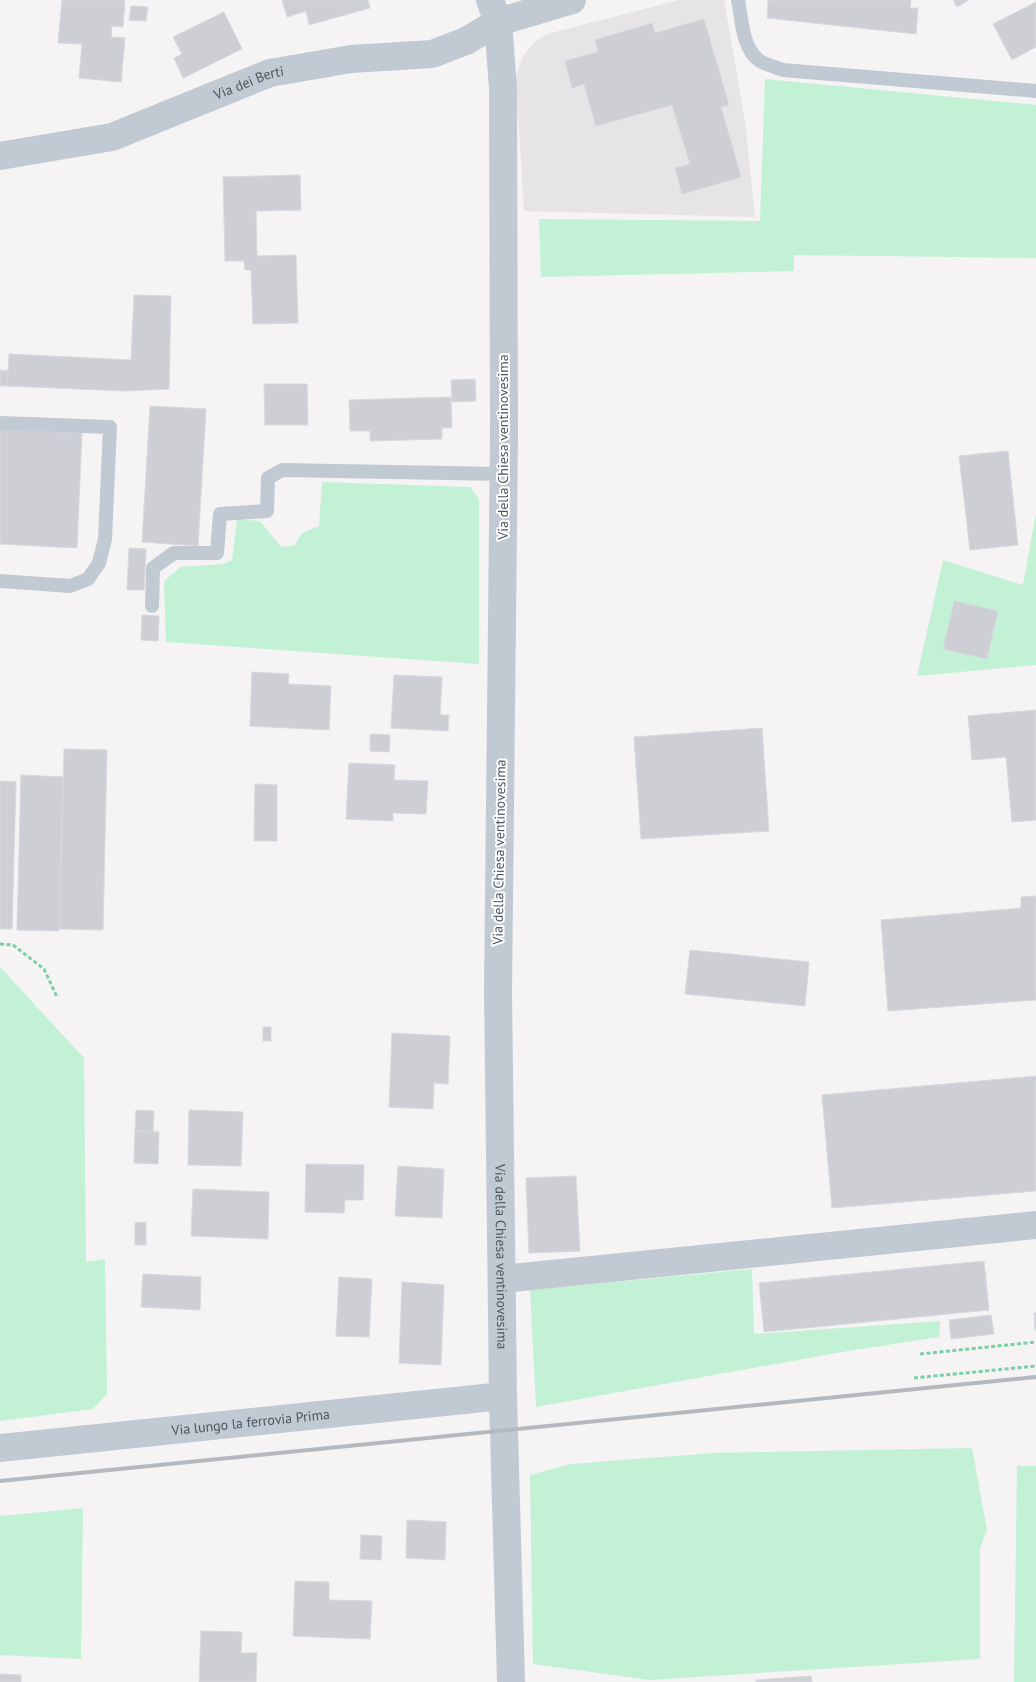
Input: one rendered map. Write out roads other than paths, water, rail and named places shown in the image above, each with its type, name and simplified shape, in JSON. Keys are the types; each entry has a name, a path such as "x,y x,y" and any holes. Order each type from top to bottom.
{"street":[{"name":"Via dei Berti","path":"0,156 112,137 270,73 351,59 432,54 466,41 494,11 572,0"},
{"name":"Via della Chiesa ventinovesima","path":"494,11 502,88 504,474 498,991 503,1396 511,1682"},
{"path":"502,1278 1036,1225"},
{"name":"Via lungo la ferrovia Prima","path":"0,1448 503,1396"}],"lane":[{"path":"738,0 745,37 751,52 761,62 782,70 1036,91"},
{"path":"0,423 110,427 104,539 99,563 88,579 70,586 0,581"},
{"path":"152,606 153,568 174,553 217,553 220,514 267,511 268,478 282,470 504,474"}],"railway":[{"path":"0,1481 1036,1377"}]}
